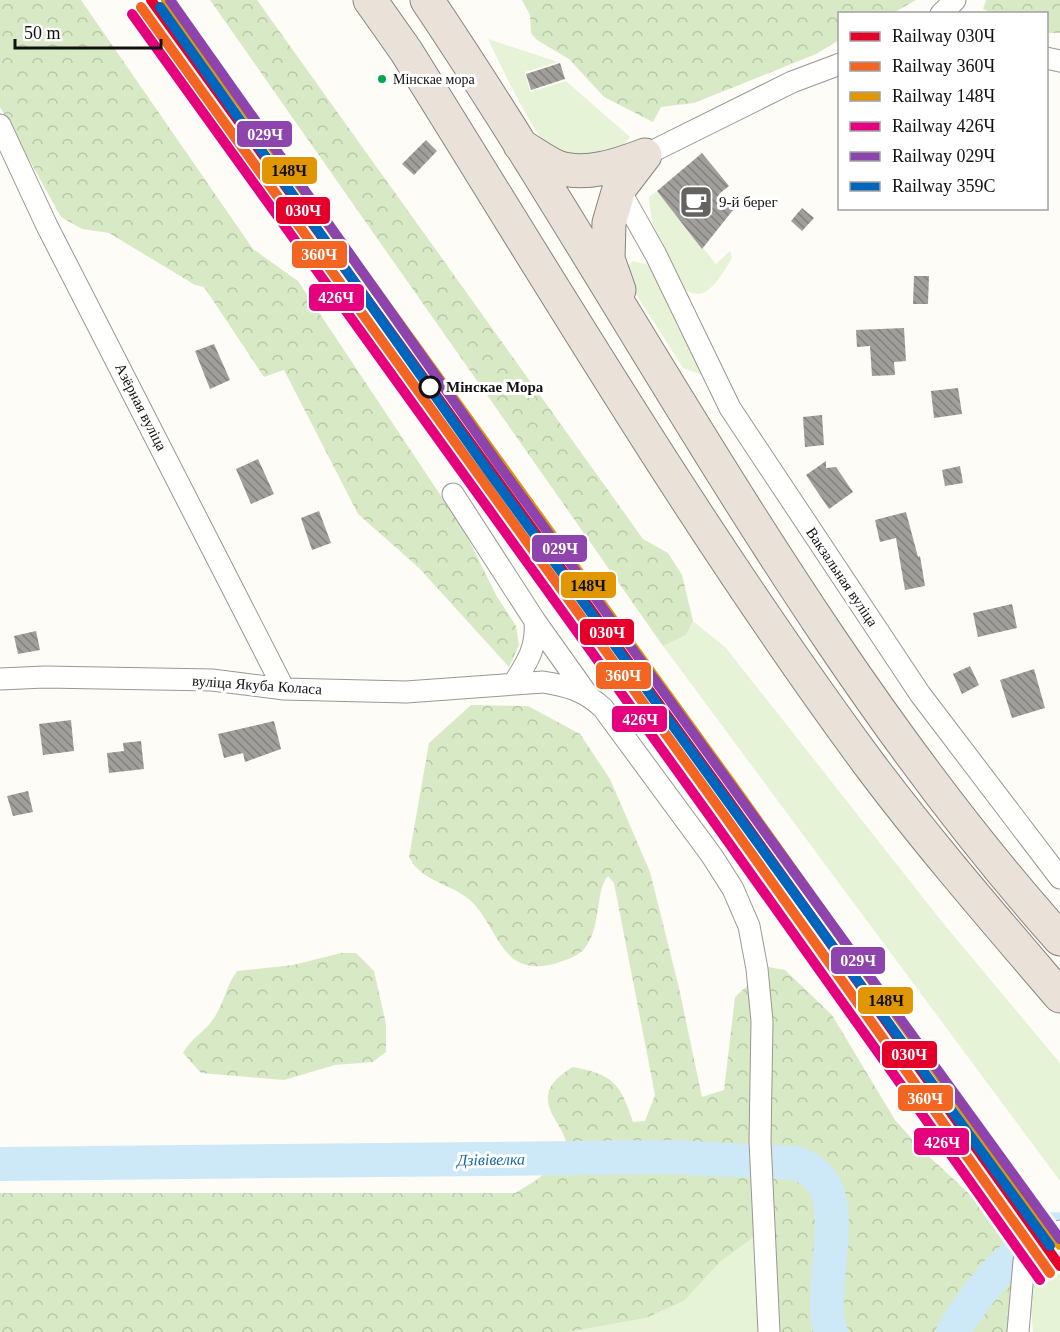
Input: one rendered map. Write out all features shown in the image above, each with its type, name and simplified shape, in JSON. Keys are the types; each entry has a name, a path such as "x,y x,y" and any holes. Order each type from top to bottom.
{"highway":[{"path":"370,0 406,51 612,386 748,592 870,765 952,870 1060,996"},
{"path":"428,0 797,587 901,740 963,821 1060,939"},
{"path":"518,144 557,167 573,171 615,167 645,154"},
{"path":"631,326 608,259 609,223 619,189 645,154"}],"street":[{"path":"943,12 955,0"},
{"path":"645,154 792,82 838,65"},
{"name":"Азёрная вуліца","path":"0,124 47,226 284,689"},
{"name":"Вакзальная вуліца","path":"619,189 656,255 730,408 920,694 1060,878"},
{"path":"453,494 587,694 603,708 712,855 733,889 748,926 757,969 762,1021 760,1141 769,1332"},
{"path":"514,683 531,656 536,639 536,621"},
{"name":"вуліца Якуба Коласа","path":"0,679 45,677 212,680 284,689 406,692 514,683 566,685 587,694"},
{"path":"1018,1332 1024,1261 1036,1245 1060,1231"}],"green space":[{"path":"0,0 81,0 253,249 298,281 465,532 496,595 516,626 519,645 509,667 419,568 358,514 284,370 264,377 204,287 195,285 109,233 82,229 61,217 0,107"},
{"path":"210,0 257,0 643,539 668,553 682,575 693,621 686,635 663,646"},
{"path":"522,0 916,0 895,12 838,12 838,41 816,54 694,103 661,107 653,122 604,97 569,59 537,40 531,33 530,15"},
{"path":"986,0 1060,0 1060,33 1048,33 1048,12 990,12 983,9"},
{"path":"488,39 558,62 525,72 530,92 566,81 630,137 618,149 598,155 568,152 547,144 533,126"},
{"path":"657,191 716,264 730,251 732,258 726,268 718,280 703,293 694,294 683,289 656,233 649,197"},
{"path":"633,261 648,265 708,377 683,368 622,272"},
{"path":"693,621 726,648 943,923 1060,1063 1060,1181 663,646 686,635"},
{"path":"471,705 528,706 580,734 610,779 650,872 679,988 702,1097 724,1090 735,997 768,967 785,970 832,1015 895,1120 921,1149 978,1202 1002,1237 1015,1280 1016,1332 779,1332 763,1230 720,1262 684,1301 646,1318 568,1332 0,1332 0,1193 515,1193 550,1169 565,1151 566,1142 548,1102 549,1091 557,1079 573,1067 598,1073 614,1083 624,1098 633,1122 645,1121 655,1095 614,883 608,876 601,890 594,929 585,948 557,963 539,966 525,965 505,950 474,904 466,897 422,873 409,857 429,743"},
{"path":"341,953 356,953 374,971 386,1024 386,1052 373,1062 335,1065 284,1080 201,1073 183,1053 214,1018 237,971 293,965"},
{"path":"763,1229 769,1332 568,1332 646,1318 684,1301 720,1262"},
{"path":"1044,1252 1060,1275 1060,1332 1033,1332 1029,1286 1031,1263"}],"building":[{"path":"560,63 565,79 531,90 526,74"},
{"path":"426,140 437,151 414,175 402,164"},
{"name":"9-й берег","path":"702,153 729,186 719,194 733,210 702,249 657,191"},
{"path":"802,208 814,218 802,231 791,221"},
{"path":"914,276 929,276 928,304 913,304"},
{"path":"904,328 906,361 894,362 895,375 872,376 870,346 857,347 856,330"},
{"path":"214,344 230,380 210,389 195,351"},
{"path":"958,388 962,414 934,418 931,391"},
{"path":"822,415 824,445 805,447 803,417"},
{"path":"258,459 274,494 251,504 236,469"},
{"path":"826,461 826,468 836,467 853,492 829,509 806,475"},
{"path":"960,466 963,483 945,486 942,470"},
{"path":"319,511 331,543 312,550 301,518"},
{"path":"906,512 918,557 920,556 925,586 905,590 896,538 880,542 875,520"},
{"path":"1012,604 1017,628 978,637 973,613"},
{"path":"36,631 40,650 18,654 14,636"},
{"path":"970,666 979,685 962,694 953,674"},
{"path":"1034,669 1045,708 1012,718 1000,680"},
{"path":"71,720 74,751 43,755 39,724"},
{"path":"274,721 281,749 245,762 243,753 224,758 218,734"},
{"path":"141,741 144,769 109,773 107,753 124,751 123,743"},
{"path":"28,791 33,812 13,816 7,796"}],"waterway":[{"name":"Дзівівелка","path":"0,1164 670,1157 797,1163 811,1171 825,1186 830,1204 832,1225 827,1314 831,1332"},
{"name":"Дзівівелка","path":"953,1332 996,1273 1022,1250 1055,1229"}],"rail line":[{"name":"030Ч","path":"151,0 724,794 1060,1266"},
{"name":"148Ч","path":"166,0 734,787 1060,1245"},
{"name":"029Ч","path":"170,0 499,465 1060,1239"},
{"name":"360Ч","path":"141,7 714,801 1050,1273"},
{"name":"359С","path":"160,7 489,472 1050,1246"},
{"name":"426Ч","path":"132,14 704,808 1040,1280"}],"place":[{"name":"Мінскае мора","path":"382,79"},
{"name":"9-й берег","path":"696,202"},
{"name":"Мінскае Мора","path":"430,387"}]}
